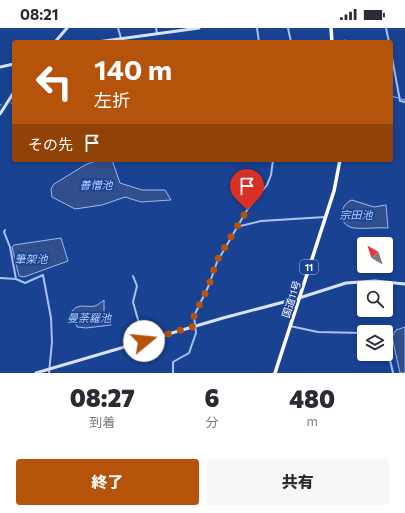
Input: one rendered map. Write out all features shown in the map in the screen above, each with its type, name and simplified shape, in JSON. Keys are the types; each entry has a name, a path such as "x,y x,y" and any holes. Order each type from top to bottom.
{"highway":[{"path":"331,28 332,40"},
{"name":"国道11号","path":"275,373 335,186 340,162"}],"street":[{"path":"57,40 67,28"},
{"path":"118,28 121,39"},
{"path":"156,28 157,35"},
{"path":"113,40 199,28"},
{"path":"257,28 259,40"},
{"path":"288,28 291,40"},
{"path":"386,28 389,40"},
{"path":"393,63 400,101 405,102"},
{"path":"0,67 12,64"},
{"path":"0,114 12,95"},
{"path":"173,373 173,362 190,353 196,333 194,316 209,285 218,258 235,228 267,185 271,175 273,162"},
{"path":"235,228 261,221 325,217"},
{"path":"5,230 4,232 10,247 16,279"},
{"path":"0,278 16,279 25,283 43,275 51,318 49,373"},
{"path":"133,276 138,286 133,302 144,341"},
{"path":"36,373 195,326 299,298 334,286 354,282 375,281 405,284"},
{"path":"290,326 318,332 357,333"},
{"path":"390,361 393,373"}],"water":[{"name":"善憎池","path":"93,162 113,162 120,183 142,190 165,190 171,200 141,202 125,197 102,205 75,209 52,197 51,189 54,184 85,165"},
{"name":"宗田池","path":"352,200 374,207 386,205 388,228 353,228 346,225 343,221 342,213 345,205"},
{"name":"筆架池","path":"61,238 68,261 24,277 19,276 12,247 14,245"},
{"name":"曼荼羅池","path":"104,300 104,316 110,321 111,325 86,328 77,327 71,313 73,310 79,306 95,306"},
{"path":"405,327 405,373 400,373 393,342 393,335 396,330"}],"waterway":[{"path":"393,97 398,98"},
{"path":"401,99 405,100"}],"route":[{"path":"144,341 195,326 193,319 209,285 216,262 247,210"}]}
